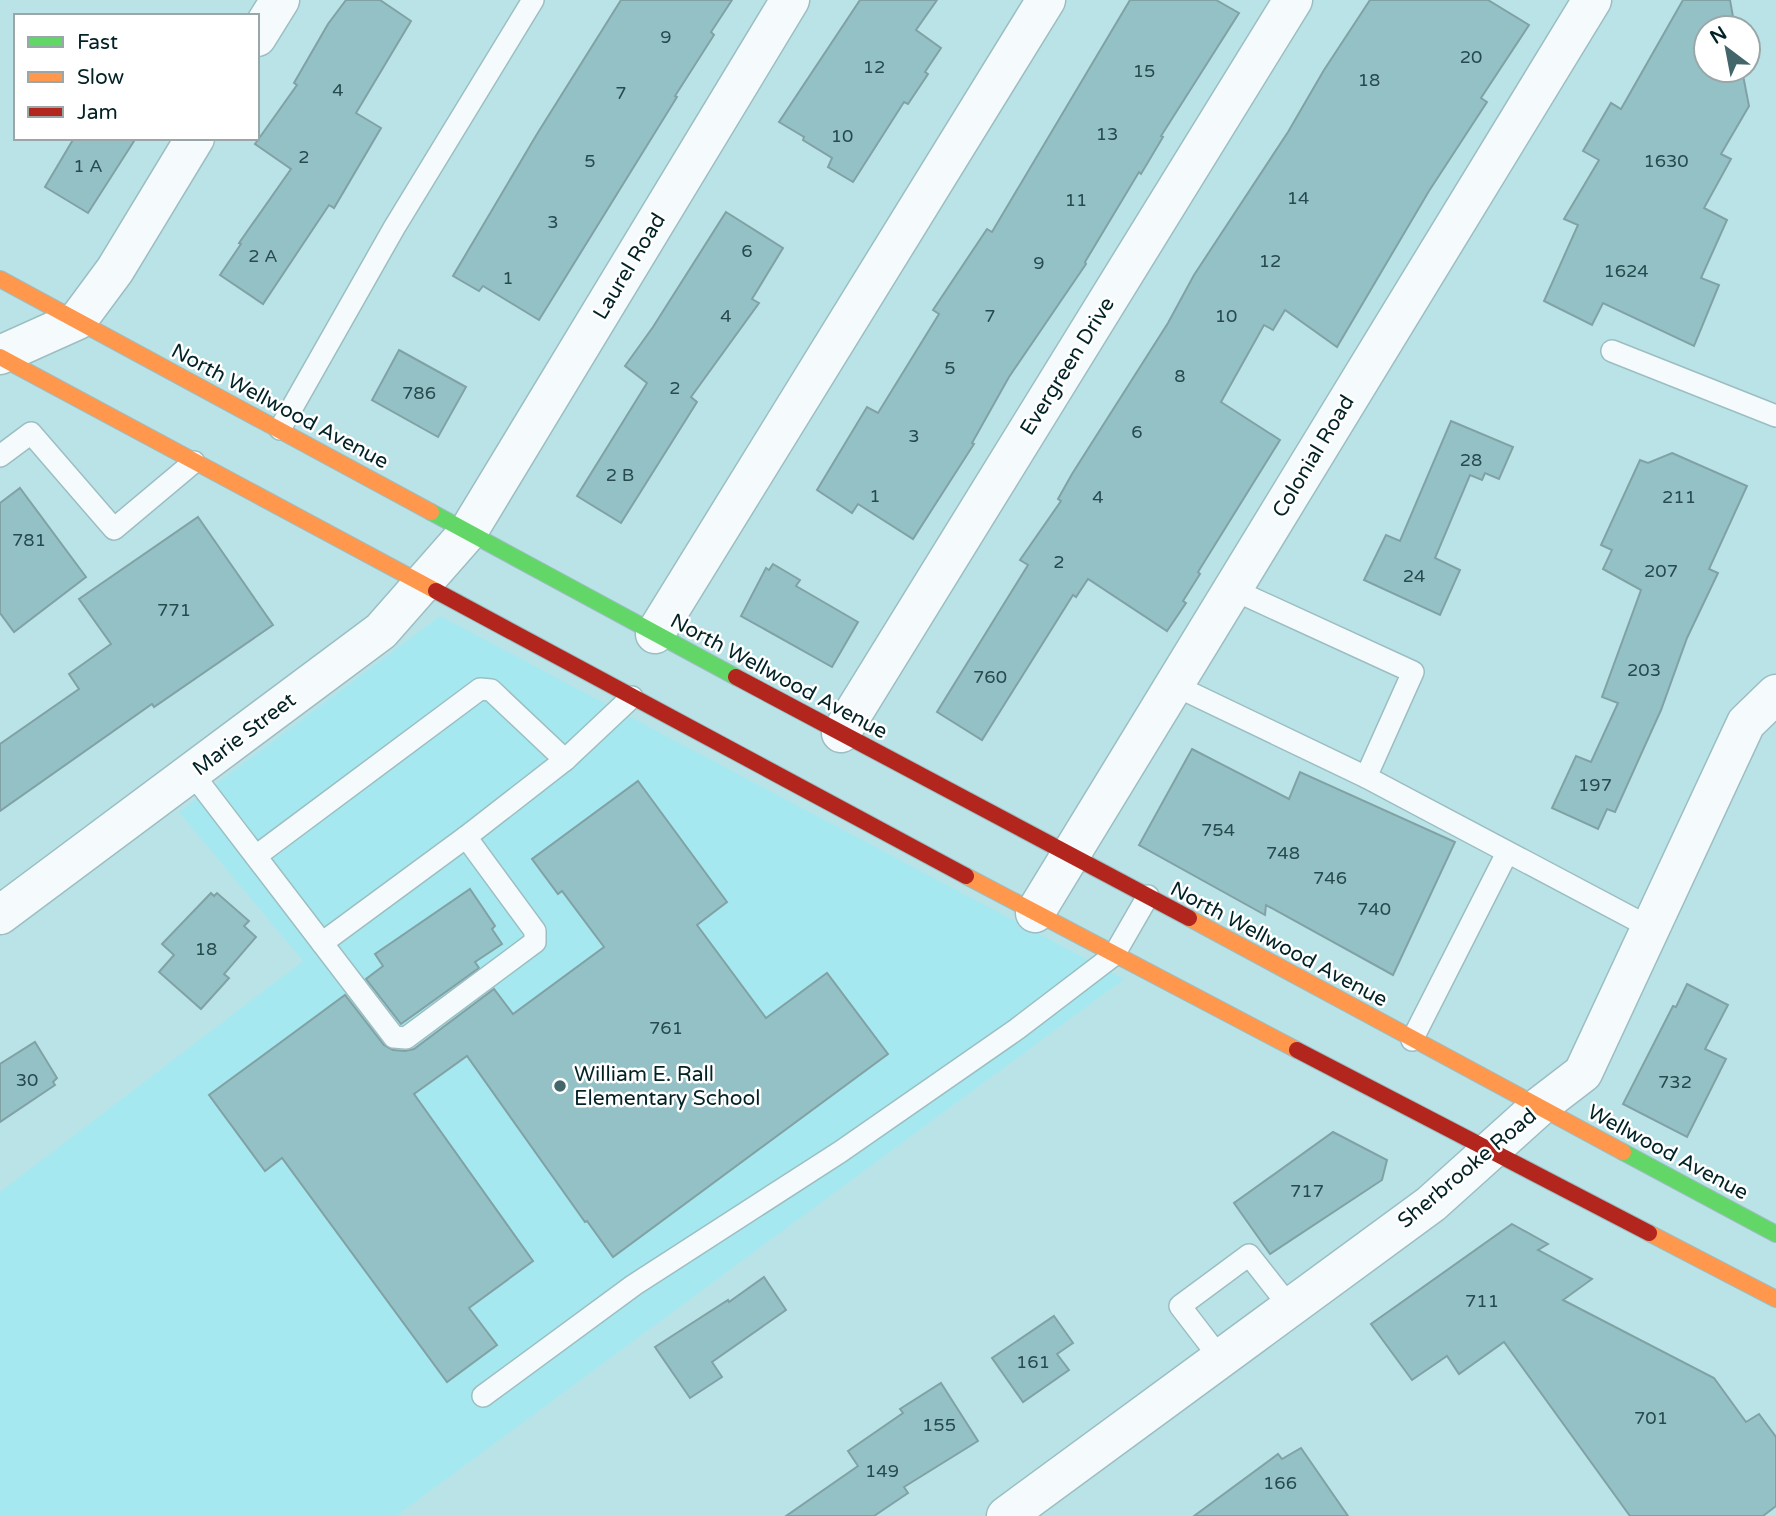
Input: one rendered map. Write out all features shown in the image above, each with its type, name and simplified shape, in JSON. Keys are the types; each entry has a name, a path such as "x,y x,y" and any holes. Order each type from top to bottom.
{"main road":[{"name":"North Wellwood Avenue","path":"0,279 655,634 1540,1106"},
{"path":"0,356 1114,955 1776,1299"},
{"name":"Wellwood Avenue","path":"1540,1106 1776,1234"}],"street":[{"path":"259,34 280,0"},
{"name":"Laurel Road","path":"468,532 790,0"},
{"path":"655,634 1046,0"},
{"name":"Evergreen Drive","path":"841,733 1293,0"},
{"name":"Colonial Road","path":"1035,913 1592,0"},
{"path":"0,356 78,320 115,270 194,140"},
{"name":"Marie Street","path":"0,915 381,631 468,532"},
{"name":"Sherbrooke Road","path":"1006,1516 1431,1203 1540,1106 1583,1073 1746,723 1776,693"}],"lane":[{"path":"279,429 394,228 533,0"},
{"path":"1612,351 1776,416"},
{"path":"0,456 32,433 114,529 194,462"},
{"path":"1232,589 1413,672 1366,777"},
{"path":"1174,685 1366,777 1651,928"},
{"path":"256,856 480,689 491,690 565,760"},
{"path":"321,943 466,837 565,760 632,698"},
{"path":"192,773 394,1037 406,1038 535,942 536,931 466,837"},
{"path":"1412,1040 1507,853"},
{"path":"483,1396 634,1285 840,1152 1017,1028 1114,955 1147,896"},
{"path":"1220,1358 1180,1306 1249,1255 1290,1307"}],"shaded area":[{"name":"William E. Rall Elementary School","path":"440,616 1124,979 396,1516 0,1516 0,1192 303,961 179,812"}],"building":[{"path":"346,0 380,0 411,21 356,113 381,128 334,208 329,205 263,304 220,275 291,169 255,144 297,85 294,83 328,24"},
{"path":"621,0 732,0 711,32 714,35 675,96 677,97 539,320 483,286 479,291 453,276"},
{"path":"860,0 937,0 916,30 941,48 925,72 928,74 908,104 904,102 853,182 828,167 832,158 779,122"},
{"path":"1130,0 1216,0 1239,13 1161,136 1163,137 1141,174 1139,172 1086,264 1009,377 972,443 974,444 913,539 858,504 852,513 817,490 867,407 878,413 939,314 933,310 987,229 992,232"},
{"path":"1370,0 1488,0 1529,25 1481,98 1487,102 1429,191 1337,347 1285,310 1273,330 1264,325 1221,402 1280,440 1198,572 1200,574 1183,601 1186,603 1167,631 1088,579 1076,597 1073,595 982,740 937,712 1028,565 1020,560 1061,501 1058,499 1072,474 1168,323 1194,275"},
{"path":"1683,0 1730,0 1732,14 1692,14 1692,84 1745,84 1749,106 1721,154 1731,159 1704,208 1727,220 1701,278 1719,285 1694,346 1603,303 1592,325 1544,301 1578,225 1564,219 1599,160 1583,151 1611,103 1621,109"},
{"path":"73,140 135,140 88,213 45,187"},
{"path":"726,212 783,248 752,299 759,303 691,397 697,402 621,523 577,496 647,383 625,366"},
{"path":"399,350 466,387 438,437 372,400"},
{"path":"1451,421 1513,447 1499,479 1485,473 1482,480 1470,475 1435,558 1460,570 1440,615 1364,580 1386,535 1400,541"},
{"path":"1672,453 1747,486 1709,569 1718,573 1687,638 1661,710 1615,812 1607,809 1598,829 1552,808 1576,756 1591,762 1618,703 1602,697 1641,590 1603,569 1612,550 1601,545 1640,460 1648,463"},
{"path":"20,488 86,577 14,632 0,613 0,503"},
{"path":"198,517 273,625 154,707 152,704 0,811 0,744 79,689 69,674 111,644 79,599"},
{"path":"773,564 800,580 796,586 858,622 832,667 741,616 766,568 769,570"},
{"path":"1192,749 1289,799 1300,772 1455,842 1393,975 1266,905 1265,915 1139,845"},
{"path":"638,781 727,902 697,925 766,1018 827,973 888,1054 613,1257 467,1056 414,1094 533,1261 469,1308 497,1345 447,1382 282,1158 265,1171 209,1095 345,995 384,1045 393,1050 414,1049 494,989 513,1014 604,947 562,891 558,894 532,859"},
{"path":"470,889 495,926 492,929 502,944 475,962 479,968 401,1024 366,979 383,966 375,954"},
{"path":"211,893 214,896 217,893 249,921 244,926 256,937 224,974 229,978 201,1009 159,972 174,955 162,944"},
{"path":"1687,984 1728,1005 1705,1049 1726,1059 1687,1137 1623,1104"},
{"path":"35,1042 57,1078 53,1082 55,1085 0,1122 0,1064"},
{"path":"1333,1132 1387,1160 1382,1180 1270,1254 1234,1203"},
{"path":"1512,1224 1548,1244 1538,1250 1592,1279 1563,1300 1714,1378 1746,1422 1759,1414 1776,1437 1776,1506 1763,1516 1630,1516 1504,1342 1459,1374 1447,1356 1412,1380 1371,1324"},
{"path":"764,1277 786,1310 712,1362 722,1377 690,1398 655,1347 728,1300 729,1302"},
{"path":"1054,1316 1073,1343 1057,1354 1069,1370 1023,1402 992,1358"},
{"path":"941,1383 978,1441 904,1487 908,1493 874,1516 786,1516 858,1466 848,1451 903,1413 900,1409"},
{"path":"1301,1448 1348,1516 1194,1516 1278,1454 1282,1459"}],"traffic: fast":[{"path":"431,512 736,677"},
{"path":"1623,1152 1776,1234"}],"traffic: slow":[{"path":"0,279 431,512"},
{"path":"0,357 436,591"},
{"path":"966,876 1297,1050"},
{"path":"1189,918 1623,1152"},
{"path":"1649,1233 1776,1299"}],"traffic: jam":[{"path":"436,591 966,876"},
{"path":"736,677 1189,918"},
{"path":"1297,1050 1649,1233"}],"place":[{"name":"William E. Rall Elementary School","path":"560,1086"}]}
